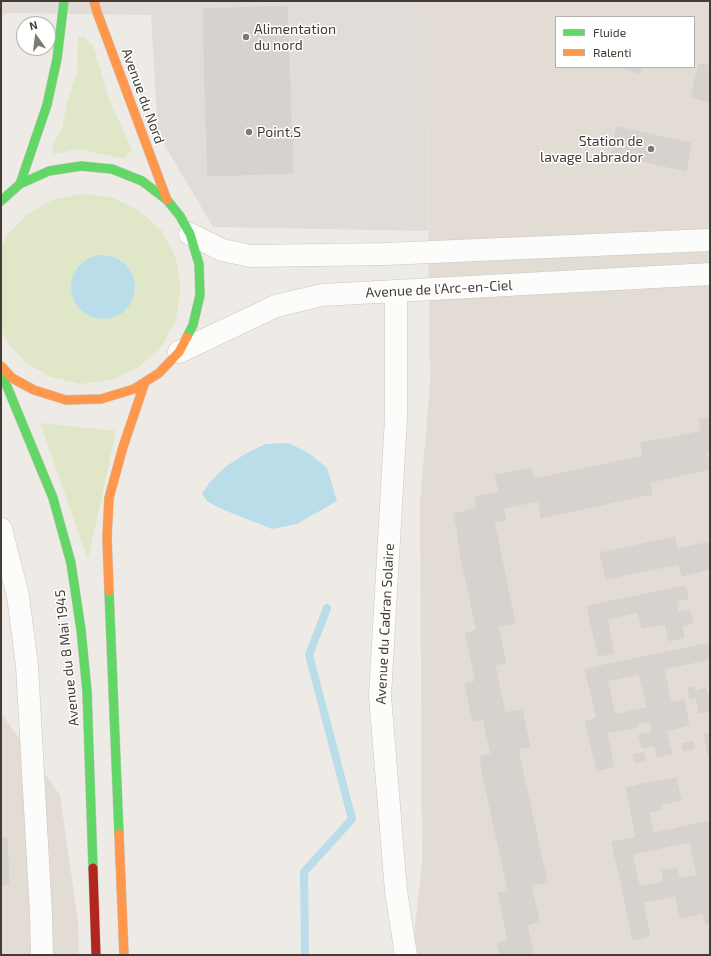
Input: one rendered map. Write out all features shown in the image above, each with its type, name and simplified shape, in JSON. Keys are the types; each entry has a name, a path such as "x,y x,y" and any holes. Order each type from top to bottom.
{"main road":[{"path":"20,184 47,105 57,59 64,1"},
{"name":"Avenue du Nord","path":"94,1 167,200"},
{"path":"1,201 20,184 49,170 81,166 112,169 142,181 167,200 180,216 190,234 199,264 200,294 193,325 179,352 159,373 134,389 101,400 66,400 34,390 12,378 1,366"},
{"name":"Avenue du 8 Mai 1945","path":"1,372 53,498 71,563 81,630 87,691 96,955"},
{"path":"124,955 107,537 109,498 123,447 145,382"}],"street":[{"path":"190,234 222,250 251,256 386,254 710,240"},
{"name":"Avenue de l'Arc-en-Ciel","path":"179,352 276,306 322,295 710,274"},
{"name":"Avenue du Cadran Solaire","path":"396,291 396,418 380,696 396,891 406,955"},
{"path":"1,529 18,596 27,666 41,906 42,955"}],"shaded area":[{"path":"1,1 426,1 428,231 213,227 158,134 151,15 7,13 1,16"},
{"path":"426,1 710,1 710,955 412,955 422,863 420,502 430,384"},
{"path":"1,713 60,795 78,921 79,955 1,955"}],"green space":[{"path":"78,37 85,37 93,46 109,99 132,150 124,159 80,149 54,154 52,146 62,128 67,103 77,72"},
{"path":"81,194 111,197 139,210 162,231 176,258 181,288 176,319 162,346 139,367 112,380 81,384 51,377 26,363 7,342 1,330 1,247 8,234 28,214 52,200","holes":["102,254 113,256 123,262 131,270 135,281 135,292"]},
{"path":"40,423 116,431 88,560"}],"water":[{"path":"97,255 109,255 126,264 133,275 135,287 133,299 126,310 109,319 97,319 85,314 76,305 71,293 71,281 76,269 85,260"},
{"path":"289,443 310,454 327,468 337,501 297,524 272,529 219,508 207,501 202,494 209,483 225,467 245,454 265,444"}],"building":[{"name":"Alimentation du nord","path":"287,6 290,88 205,91 203,9"},
{"path":"699,64 710,65 710,102 691,97"},
{"path":"618,68 641,68 640,73"},
{"name":"Point.S","path":"290,88 293,173 208,176 205,91"},
{"name":"Station de lavage Labrador","path":"617,127 691,143 686,171 611,154"},
{"path":"710,417 710,450 706,451 709,464 673,472 674,477 650,482 651,489 540,512 537,496 502,503 506,520 494,522 515,623 498,626 506,663 495,665 505,713 522,710 530,747 518,749 547,882 531,885 539,922 527,925 534,955 500,955 497,943 508,941 498,893 514,889 491,780 502,777 490,717 473,721 465,684 476,681 465,633 482,629 467,557 461,558 454,514 477,508 475,497 499,492 495,475 531,468 535,484 668,456 666,445 703,436 699,419"},
{"path":"702,431 703,436 666,445 668,456 535,484 534,479 663,452 661,440"},
{"path":"661,439 663,452 643,456 641,443"},
{"path":"709,464 710,469 674,477 673,472"},
{"path":"651,489 652,494 541,518 540,512"},
{"path":"537,496 538,501 504,508 502,503"},
{"path":"675,537 677,549 710,542 710,569 682,576 679,564 606,579 600,553"},
{"path":"467,557 482,629 477,631 461,558"},
{"path":"685,586 688,599 676,601 678,612 690,610 693,623 682,626 684,638 669,641 665,624 642,628 638,612 607,619 614,653 598,656 587,606"},
{"path":"710,643 710,659 664,669 671,703 684,700 689,725 666,731 672,754 657,757 655,746 642,748 639,735 652,732 650,721 636,724 638,727 606,733 603,717 647,708 639,674 607,681 604,665"},
{"path":"604,665 615,715 597,718 585,670"},
{"path":"694,687 696,697 690,699 688,688"},
{"path":"706,688 707,695 696,697 694,691"},
{"path":"710,694 710,711 699,713 696,697"},
{"path":"490,717 502,777 491,780 514,889 508,890 483,776 496,773 483,718"},
{"path":"603,717 614,766 597,771 585,721"},
{"path":"710,733 710,745 706,746 704,734"},
{"path":"693,741 694,749 683,751 682,744"},
{"path":"710,745 710,762 706,746"},
{"path":"643,753 645,760 635,762 633,755"},
{"path":"492,754 496,773 483,776 480,757"},
{"path":"676,778 681,800 660,805 661,810 649,812 643,784"},
{"path":"643,784 653,833 636,837 626,788"},
{"path":"710,821 710,924 706,925 703,913 680,918 676,896 643,902 639,887 697,875 690,842 632,854 629,839"},
{"path":"1,838 7,838 9,885 1,885"},
{"path":"629,839 650,936 633,940 612,842"},
{"path":"677,868 679,879 664,882 662,871"}],"waterway":[{"path":"305,955 304,872 352,819 309,655 327,608"}],"traffic: fast":[{"path":"20,184 47,105 57,59 64,1"},
{"path":"1,201 20,184 49,171 81,166 112,169 142,181 167,200 180,216 190,234 199,264 200,295 193,325 187,337"},
{"path":"1,372 53,498 71,563 81,630 87,691 93,868"},
{"path":"109,591 119,834"}],"traffic: slow":[{"path":"94,1 167,200"},
{"path":"1,366 12,378 34,390 66,400 101,399 134,389 159,373 179,352 187,337"},
{"path":"109,591 107,537 109,498 123,447 145,382"},
{"path":"119,834 124,955"}],"traffic: jam":[{"path":"93,868 96,955"}],"place":[{"name":"Alimentation du nord","path":"246,37"},
{"name":"Point.S","path":"249,132"},
{"name":"Station de lavage Labrador","path":"651,149"}]}
